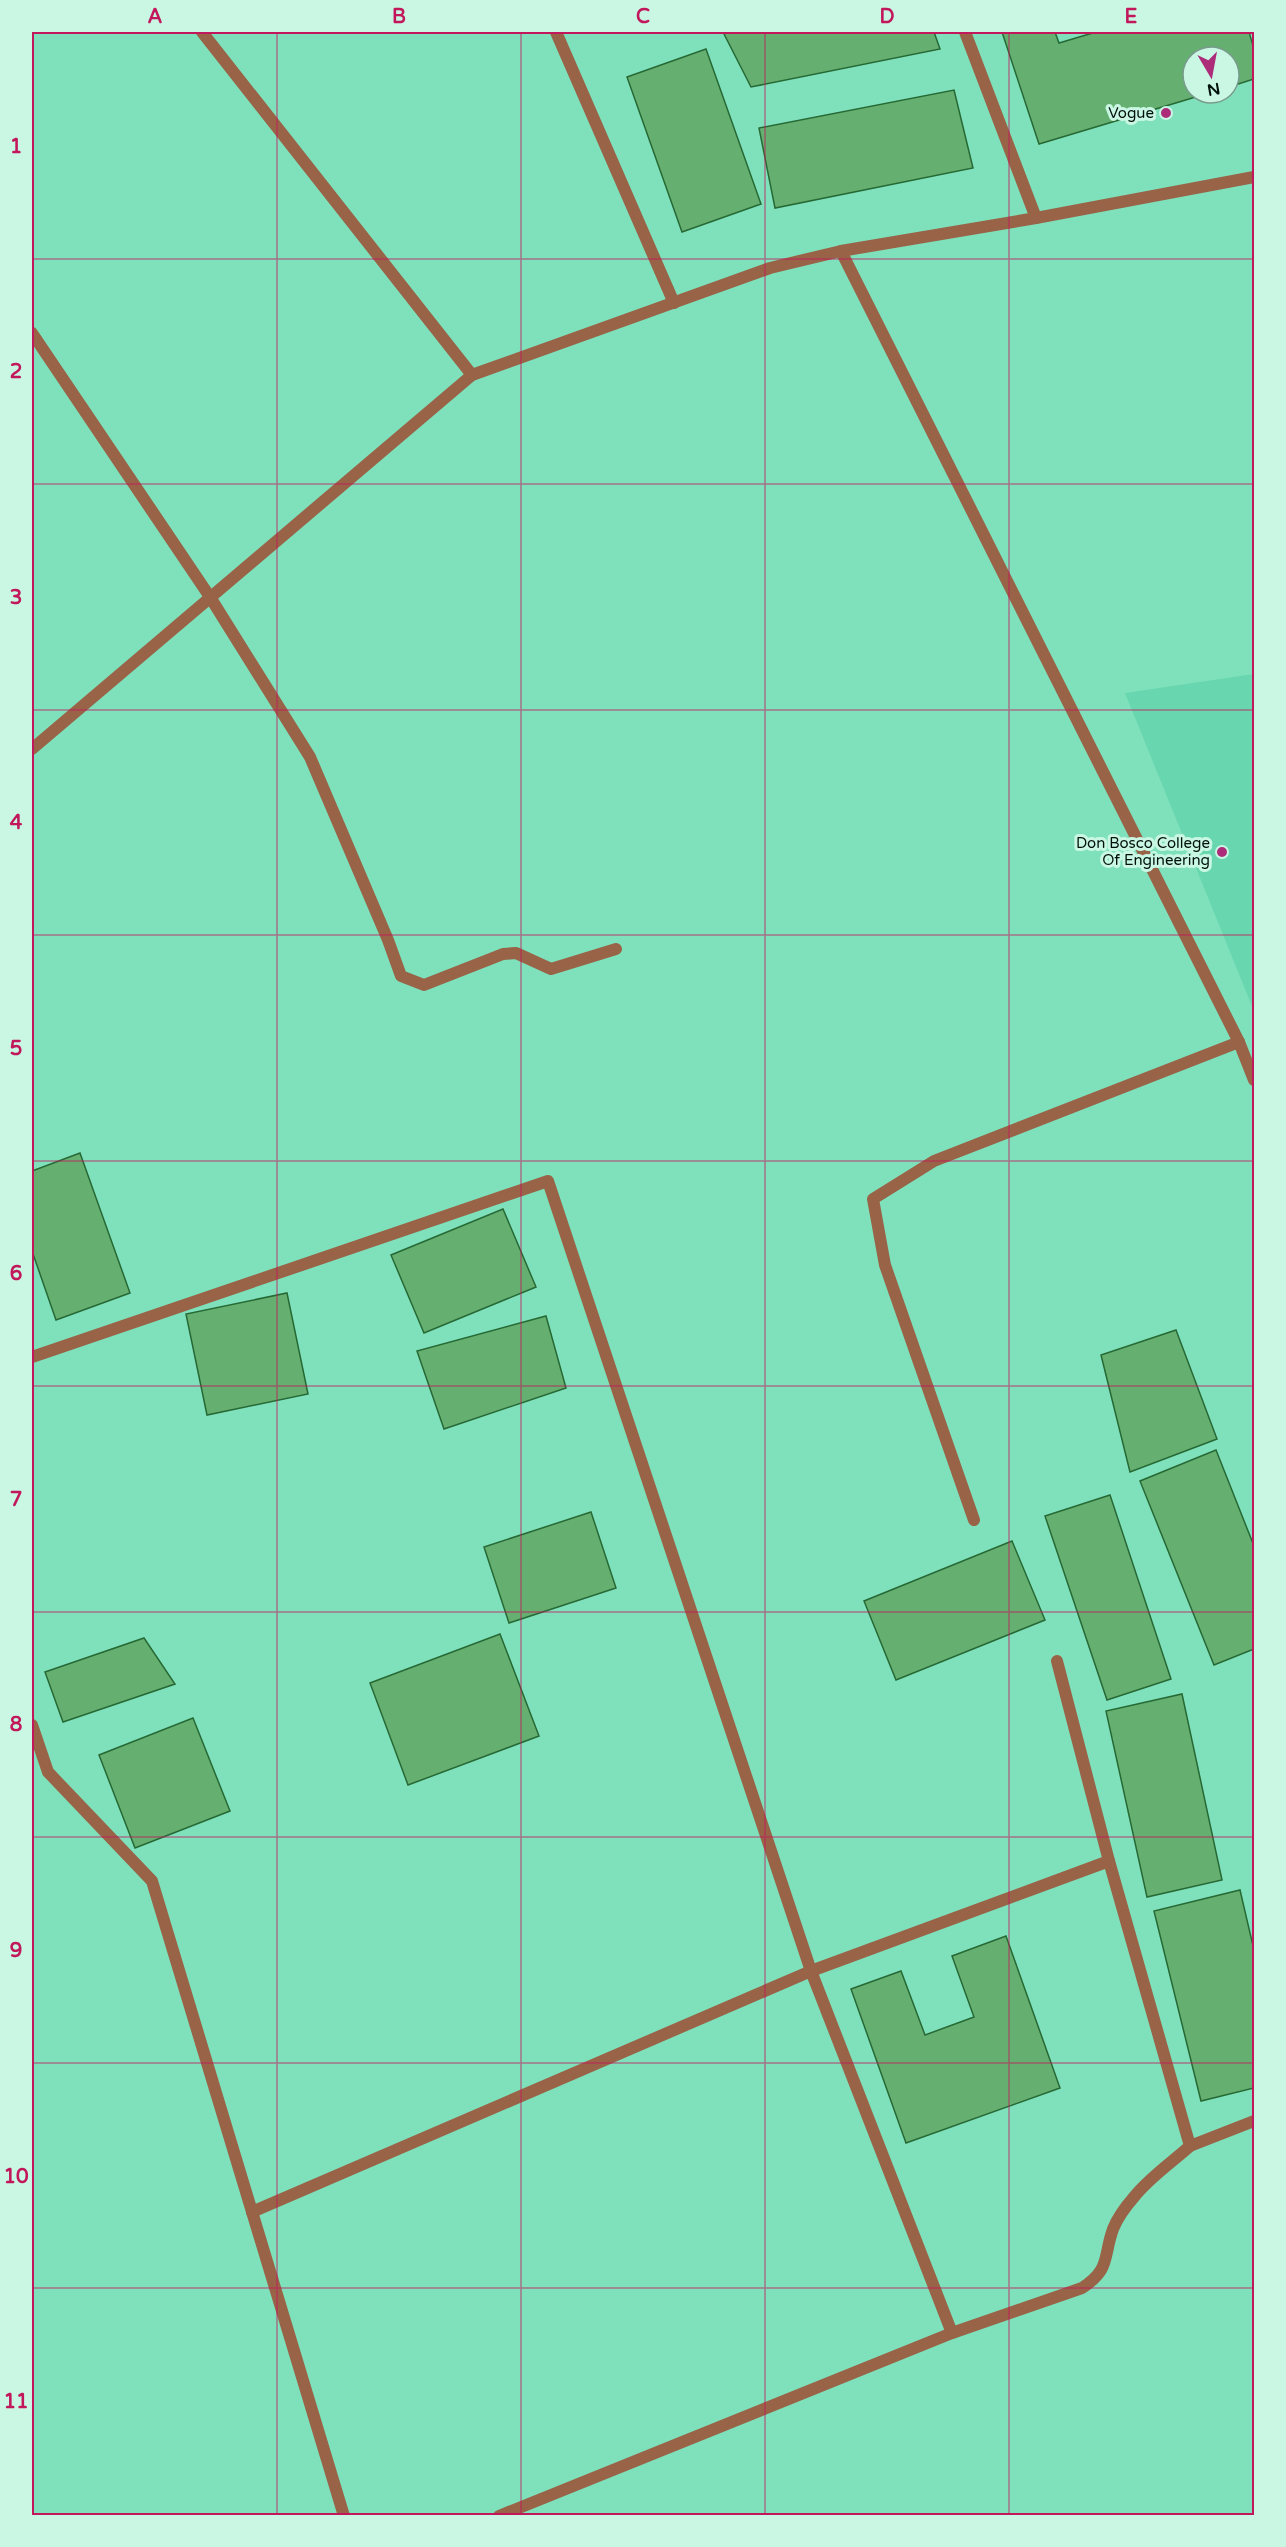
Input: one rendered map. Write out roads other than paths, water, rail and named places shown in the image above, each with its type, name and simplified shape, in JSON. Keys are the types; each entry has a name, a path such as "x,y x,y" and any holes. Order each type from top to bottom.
{"street":[{"path":"202,32 472,375"},
{"path":"556,32 674,303"},
{"path":"965,32 1036,218"},
{"path":"32,749 472,375 770,268 841,251 1036,218 1254,177"},
{"path":"841,251 1239,1042 1254,1080"},
{"path":"32,333 210,597 310,757 388,940 400,976 424,985 503,954 516,953 551,969 616,949"},
{"path":"974,1520 885,1265 873,1199 934,1161 1239,1042"},
{"path":"32,1357 548,1181 811,1971 952,2333"},
{"path":"1057,1661 1109,1861 1190,2146"},
{"path":"32,1725 48,1772 152,1881 344,2516"},
{"path":"252,2212 811,1971 1109,1861"},
{"path":"499,2516 952,2333 1082,2288 1102,2271 1114,2227 1134,2197 1190,2146 1254,2121"}],"place":[{"name":"Vogue","path":"1166,113"},
{"name":"Don Bosco College Of Engineering","path":"1222,852"}]}
